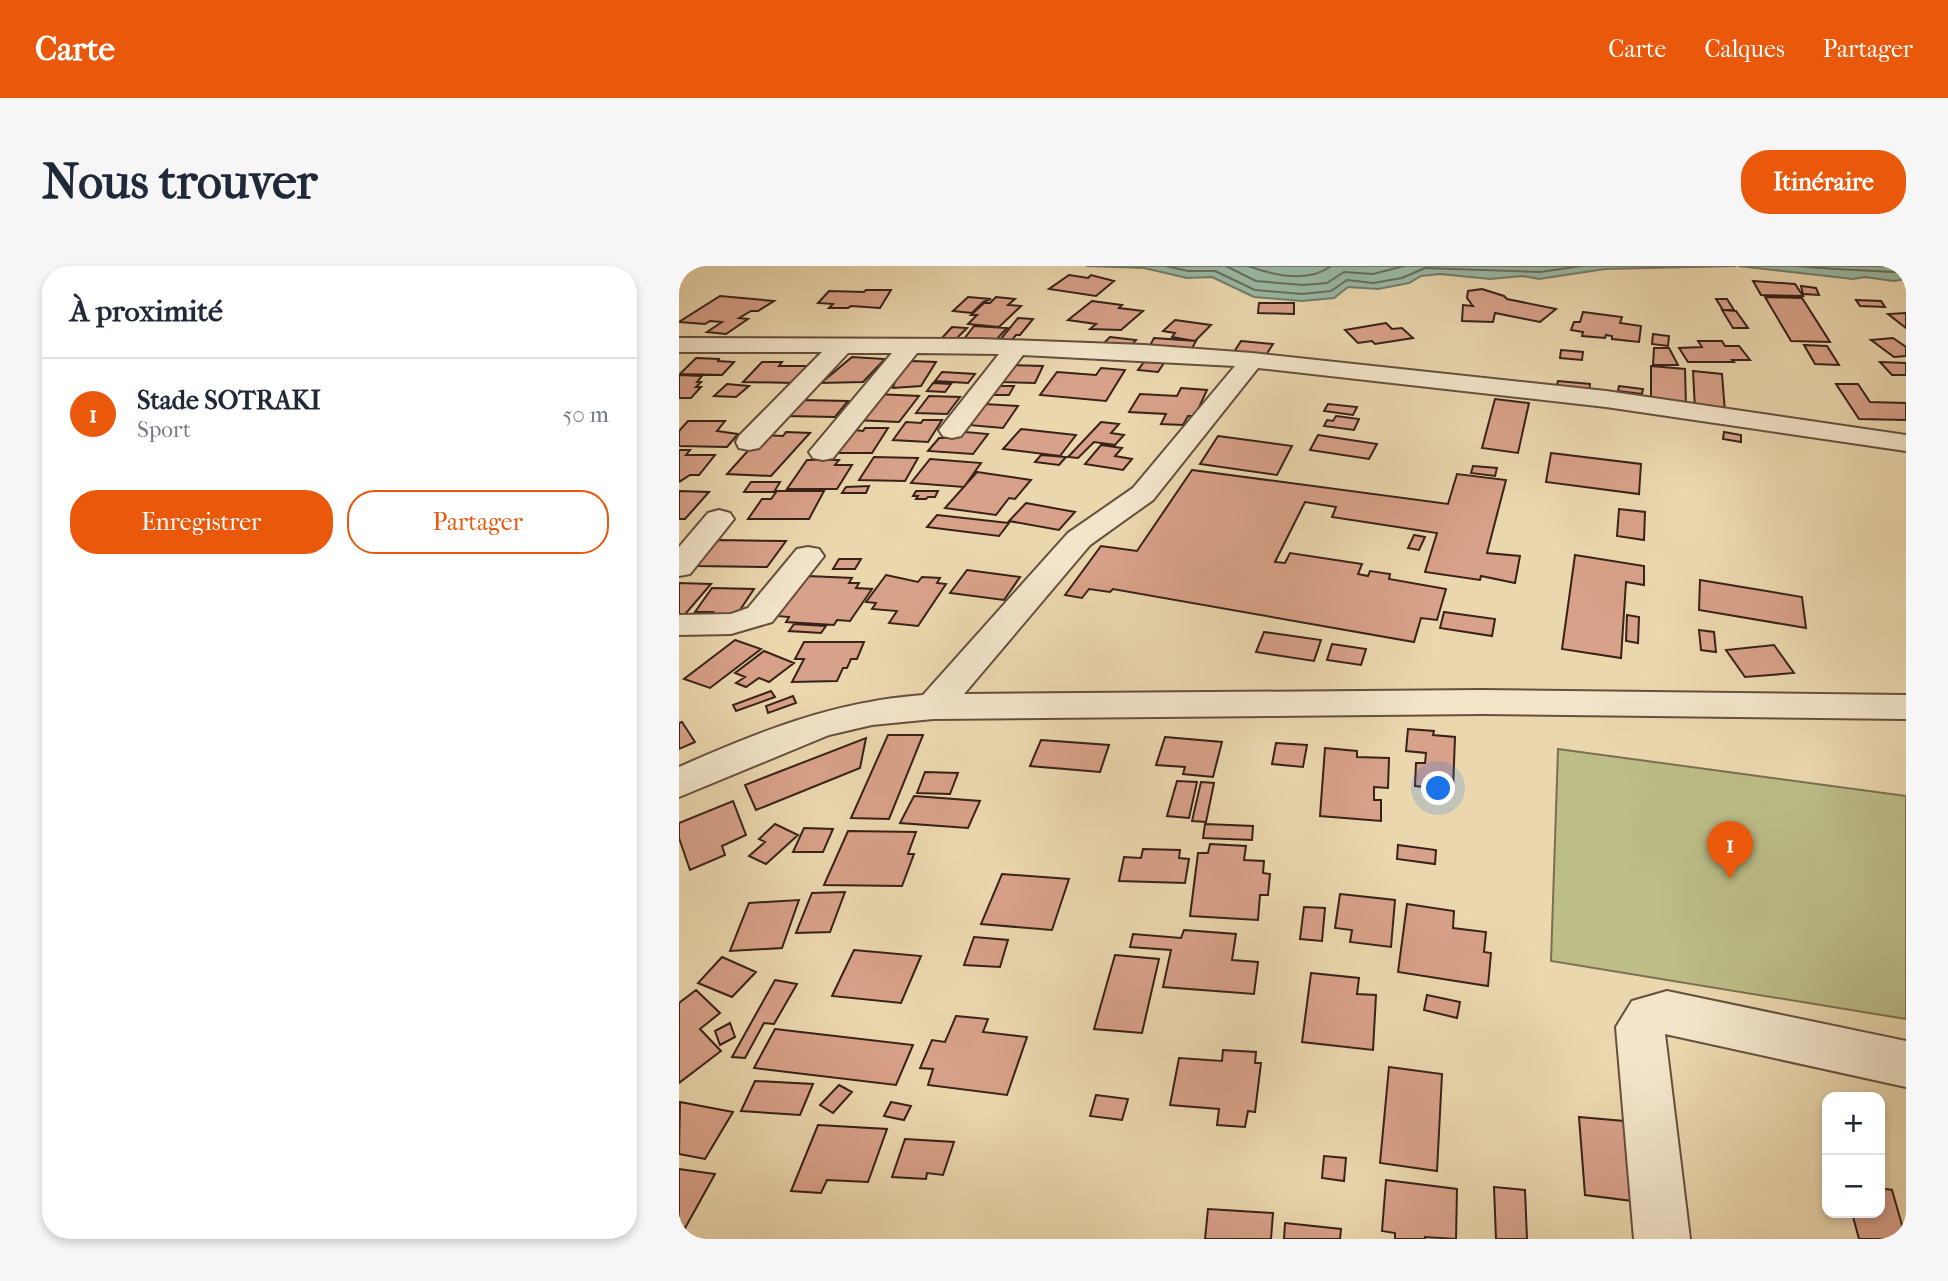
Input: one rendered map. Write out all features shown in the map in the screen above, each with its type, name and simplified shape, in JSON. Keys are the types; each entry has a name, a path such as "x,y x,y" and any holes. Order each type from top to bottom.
{"street":[{"path":"679,345 1016,348 1144,352 1252,360 1606,399 1906,443"},
{"path":"749,442 842,345"},
{"path":"823,452 910,346"},
{"path":"952,430 1016,348"},
{"path":"933,707 1079,539 1143,494 1252,360"},
{"path":"679,567 719,519"},
{"path":"679,625 738,624 751,620 760,615 808,556"},
{"path":"679,783 799,732 836,720 881,711 933,707 1482,702 1906,707"},
{"path":"1662,1239 1640,1027 1649,1016 1668,1012 1906,1064"}],"green space":[{"path":"1558,749 1906,796 1906,1019 1551,961"}],"water":[{"path":"1086,266 1736,266 1605,269 1539,279 1522,276 1490,279 1440,274 1421,276 1409,283 1378,289 1348,287 1334,298 1302,301 1254,297 1212,277 1187,278 1144,268"},
{"path":"1738,266 1906,266 1906,279 1853,279"}],"building":[{"path":"1069,275 1088,278 1091,275 1114,281 1096,296 1049,289"},
{"path":"1753,281 1795,284 1803,296 1761,295"},
{"path":"1801,286 1816,288 1819,295 1803,294"},
{"path":"1482,289 1507,299 1556,309 1540,322 1495,313 1493,322 1462,321 1463,305 1473,306 1467,298 1468,291"},
{"path":"891,290 880,308 829,308 833,304 818,303 829,291"},
{"path":"720,296 774,301 739,318 748,319 726,334 707,332 722,322 679,322"},
{"path":"968,297 991,299 983,302 972,313 953,311"},
{"path":"996,297 1015,299 1008,305 1021,306 999,327 968,324 977,315 971,315 984,303 990,303"},
{"path":"1765,297 1802,298 1830,342 1791,341"},
{"path":"1716,299 1727,299 1734,310 1723,310"},
{"path":"1856,300 1881,301 1885,307 1860,306"},
{"path":"1092,301 1143,311 1121,330 1090,329 1096,324 1068,320"},
{"path":"1259,303 1294,303 1294,314 1258,313"},
{"path":"1722,310 1736,311 1748,328 1733,328"},
{"path":"1583,312 1622,317 1620,323 1641,326 1639,342 1612,339 1612,336 1606,335 1605,338 1582,336 1583,332 1571,330 1574,322 1580,322"},
{"path":"1906,313 1906,328 1888,314"},
{"path":"1018,318 1033,319 1020,335 1016,335 1011,341 1000,340"},
{"path":"1175,320 1211,325 1195,341 1172,337 1175,333 1163,331"},
{"path":"1386,323 1392,329 1402,328 1413,338 1375,344 1372,341 1358,343 1345,330"},
{"path":"974,326 1007,328 995,341 964,339"},
{"path":"952,327 967,328 956,339 942,338"},
{"path":"1653,334 1669,336 1668,346 1652,344"},
{"path":"1110,337 1136,340 1131,346 1104,343"},
{"path":"1154,338 1196,341 1190,352 1148,349"},
{"path":"1893,338 1906,347 1906,356 1894,357 1871,340"},
{"path":"1241,341 1273,344 1266,355 1234,352"},
{"path":"1698,341 1722,341 1725,346 1739,346 1750,360 1688,362 1679,348 1702,347"},
{"path":"1804,345 1827,346 1839,365 1815,364"},
{"path":"1654,348 1669,348 1678,365 1653,365"},
{"path":"1561,350 1583,352 1582,360 1560,358"},
{"path":"852,357 885,359 863,382 821,383"},
{"path":"696,358 734,362 722,375 680,374"},
{"path":"911,361 936,362 921,386 893,388 895,381 885,381 896,367 906,368"},
{"path":"762,362 782,362 779,366 809,366 795,383 743,382"},
{"path":"1144,362 1164,363 1158,372 1138,370"},
{"path":"1880,362 1906,363 1906,375 1892,375"},
{"path":"1011,365 1043,366 1035,383 1002,382"},
{"path":"1651,366 1685,369 1686,407 1651,403"},
{"path":"1101,368 1125,370 1106,401 1040,395 1057,372 1096,375"},
{"path":"1693,371 1722,374 1725,412 1695,409"},
{"path":"942,372 975,374 968,383 935,381"},
{"path":"679,375 702,376 696,387 701,387 691,398 679,398"},
{"path":"1558,381 1590,384 1589,392 1556,388"},
{"path":"933,383 951,384 945,392 927,391"},
{"path":"727,384 749,386 736,397 714,396"},
{"path":"1836,384 1858,384 1870,402 1906,403 1906,420 1859,419"},
{"path":"996,386 1014,386 1009,395 990,395"},
{"path":"1619,386 1643,389 1642,394 1618,391"},
{"path":"1181,388 1207,390 1195,416 1188,416 1183,425 1161,424 1166,414 1129,412 1140,394 1177,396"},
{"path":"875,394 919,396 899,422 855,420"},
{"path":"929,396 960,397 947,414 916,413"},
{"path":"1495,399 1529,403 1518,453 1482,448"},
{"path":"800,400 848,401 835,417 787,416"},
{"path":"984,404 1018,406 1003,428 968,425"},
{"path":"1328,404 1357,407 1353,415 1324,411"},
{"path":"1336,416 1359,419 1354,430 1324,426 1327,420 1333,421"},
{"path":"923,420 942,420 928,442 893,440 906,422 921,423"},
{"path":"688,421 725,421 717,431 738,434 727,447 679,446 679,431"},
{"path":"1101,422 1119,424 1111,433 1124,435 1115,445 1094,442 1078,458 1068,457"},
{"path":"865,428 888,428 872,453 828,453 845,429 863,431"},
{"path":"1021,429 1076,435 1060,456 1003,449"},
{"path":"954,431 988,434 973,454 928,451 939,438 949,438"},
{"path":"786,432 810,433 771,476 727,474 762,435 783,436"},
{"path":"1724,432 1741,435 1741,442 1723,439"},
{"path":"1318,435 1377,444 1369,459 1310,450"},
{"path":"1218,436 1292,446 1277,475 1200,464"},
{"path":"1101,445 1122,448 1115,456 1132,459 1123,470 1085,464"},
{"path":"679,450 690,450 686,455 715,455 699,475 690,475 679,482"},
{"path":"1551,453 1641,464 1639,494 1546,482"},
{"path":"1041,455 1066,457 1059,465 1035,462"},
{"path":"874,457 918,458 905,481 859,480"},
{"path":"930,459 981,463 964,487 911,483"},
{"path":"807,460 839,460 835,465 852,465 837,489 787,489"},
{"path":"1473,466 1497,468 1495,476 1471,473"},
{"path":"1192,470 1448,504 1457,474 1506,480 1487,553 1520,556 1515,583 1481,576 1480,580 1425,572 1437,533 1332,517 1336,507 1305,502 1275,562 1285,563 1290,553 1362,564 1358,574 1368,576 1370,571 1390,574 1389,579 1446,589 1437,620 1421,618 1414,642 1113,589 1110,592 1089,589 1082,598 1065,595 1101,546 1137,551"},
{"path":"977,472 1031,480 1015,499 1009,498 996,515 945,508"},
{"path":"751,482 780,482 774,492 744,492"},
{"path":"869,486 866,493 842,493 846,487"},
{"path":"679,491 709,492 685,519 679,519"},
{"path":"777,491 824,491 809,519 748,519 762,499 771,499"},
{"path":"916,491 938,491 935,497 916,499 918,496 913,496"},
{"path":"1026,503 1075,512 1059,530 1009,521"},
{"path":"1619,509 1645,512 1644,540 1617,536"},
{"path":"937,515 1009,523 999,536 927,527"},
{"path":"1414,535 1425,537 1419,550 1408,548"},
{"path":"716,540 786,541 767,567 696,566"},
{"path":"1575,555 1644,566 1644,585 1626,582 1621,658 1562,649"},
{"path":"839,559 861,559 855,569 833,569"},
{"path":"967,570 1020,577 1004,600 950,593"},
{"path":"886,575 918,582 922,577 940,578 937,583 946,584 918,626 889,623 897,611 872,609 876,603 866,602"},
{"path":"808,576 852,578 849,583 859,583 856,588 872,589 850,621 837,620 834,625 786,622 789,617 767,615"},
{"path":"1700,580 1802,597 1806,628 1699,610"},
{"path":"679,583 711,584 681,619 679,619"},
{"path":"712,588 754,589 732,622 707,622 713,612 695,612"},
{"path":"1444,612 1495,619 1492,636 1440,628"},
{"path":"1627,615 1639,617 1638,643 1626,641"},
{"path":"794,624 826,626 821,633 789,631"},
{"path":"1699,630 1714,632 1716,652 1701,650"},
{"path":"1264,632 1321,640 1314,661 1256,652"},
{"path":"735,640 761,649 710,688 684,679"},
{"path":"804,642 864,642 857,659 851,659 837,681 792,682 804,659 795,659"},
{"path":"1332,644 1366,649 1361,665 1327,660"},
{"path":"1774,645 1794,673 1745,677 1726,650"},
{"path":"764,651 794,663 769,682 759,678 746,687 736,683 745,677 735,673"},
{"path":"771,691 775,697 736,711 733,705"},
{"path":"793,696 796,703 768,713 766,706"},
{"path":"682,722 695,742 679,749 679,723"},
{"path":"1408,729 1434,731 1433,735 1455,737 1453,790 1415,786 1416,763 1425,763 1426,753 1406,751"},
{"path":"888,735 923,735 889,819 851,818"},
{"path":"1165,737 1222,742 1213,777 1183,774 1185,767 1156,765"},
{"path":"866,738 860,768 756,810 745,785"},
{"path":"1041,740 1109,745 1100,772 1030,766"},
{"path":"1276,743 1307,745 1303,767 1272,764"},
{"path":"1325,748 1357,751 1357,757 1389,758 1388,788 1374,787 1374,800 1381,800 1381,821 1320,816"},
{"path":"925,772 958,773 950,794 917,793"},
{"path":"1177,781 1197,782 1189,818 1167,816"},
{"path":"1201,782 1214,783 1206,822 1192,821"},
{"path":"914,796 980,801 968,828 900,823"},
{"path":"733,801 746,835 722,846 725,855 690,870 679,838 679,823"},
{"path":"775,824 798,835 766,864 749,856 765,842 759,839"},
{"path":"1205,824 1253,826 1252,840 1203,838"},
{"path":"804,828 833,829 823,852 793,852"},
{"path":"848,831 916,832 908,854 914,854 902,886 824,885"},
{"path":"1210,844 1246,846 1244,860 1264,861 1263,873 1270,874 1268,895 1260,895 1258,920 1190,916 1198,853 1208,853"},
{"path":"1398,845 1436,850 1435,864 1397,859"},
{"path":"1143,849 1180,850 1179,858 1189,859 1185,883 1119,881 1124,857 1141,858"},
{"path":"1002,874 1069,879 1052,930 981,924"},
{"path":"845,892 830,932 796,933 812,893"},
{"path":"1340,894 1395,900 1391,947 1350,942 1352,930 1335,928"},
{"path":"799,900 782,948 730,951 749,903"},
{"path":"1407,904 1454,911 1453,928 1486,932 1484,952 1491,953 1488,986 1398,972"},
{"path":"1304,907 1325,908 1322,941 1300,939"},
{"path":"1184,930 1236,934 1232,960 1258,962 1254,994 1163,987 1171,950 1130,947 1133,934 1181,938"},
{"path":"974,937 1008,940 1000,967 964,965"},
{"path":"854,950 921,956 901,1003 832,996"},
{"path":"1115,955 1159,959 1142,1033 1094,1029"},
{"path":"722,957 756,972 732,997 698,983"},
{"path":"1311,973 1359,978 1357,994 1376,995 1373,1050 1302,1042"},
{"path":"775,980 797,984 774,1024 764,1023 745,1058 732,1057"},
{"path":"696,990 720,1013 700,1029 721,1051 679,1083 679,1003"},
{"path":"1427,995 1460,1002 1457,1018 1424,1010"},
{"path":"956,1016 988,1019 983,1032 1027,1037 1007,1095 928,1085 933,1069 920,1068 932,1040 945,1042"},
{"path":"730,1023 735,1037 720,1045 715,1031"},
{"path":"775,1029 913,1045 896,1085 754,1068"},
{"path":"1223,1050 1256,1052 1255,1063 1261,1063 1255,1112 1248,1111 1245,1127 1217,1125 1219,1109 1170,1105 1179,1058 1222,1061"},
{"path":"1389,1067 1442,1074 1437,1171 1380,1163"},
{"path":"755,1081 813,1084 800,1115 741,1111"},
{"path":"839,1085 852,1092 833,1113 820,1105"},
{"path":"1096,1095 1128,1099 1122,1120 1090,1116"},
{"path":"680,1102 733,1112 705,1159 679,1154"},
{"path":"891,1102 911,1106 904,1120 884,1116"},
{"path":"1579,1117 1624,1121 1633,1201 1585,1195"},
{"path":"818,1125 887,1129 868,1182 827,1180 821,1193 791,1191"},
{"path":"905,1139 954,1142 943,1175 927,1173 926,1179 892,1177"},
{"path":"1324,1156 1346,1158 1344,1181 1322,1178"},
{"path":"679,1169 715,1174 679,1239"},
{"path":"1386,1180 1457,1189 1456,1239 1395,1239 1395,1233 1382,1231"},
{"path":"1494,1187 1525,1190 1527,1239 1496,1239"},
{"path":"1885,1189 1892,1190 1906,1239 1859,1239 1853,1218 1885,1218"},
{"path":"1208,1209 1273,1213 1271,1239 1205,1239"},
{"path":"1285,1223 1341,1229 1340,1239 1284,1239"}],"place":[{"name":"Stade SOTRAKI","path":"1730,879"}]}
